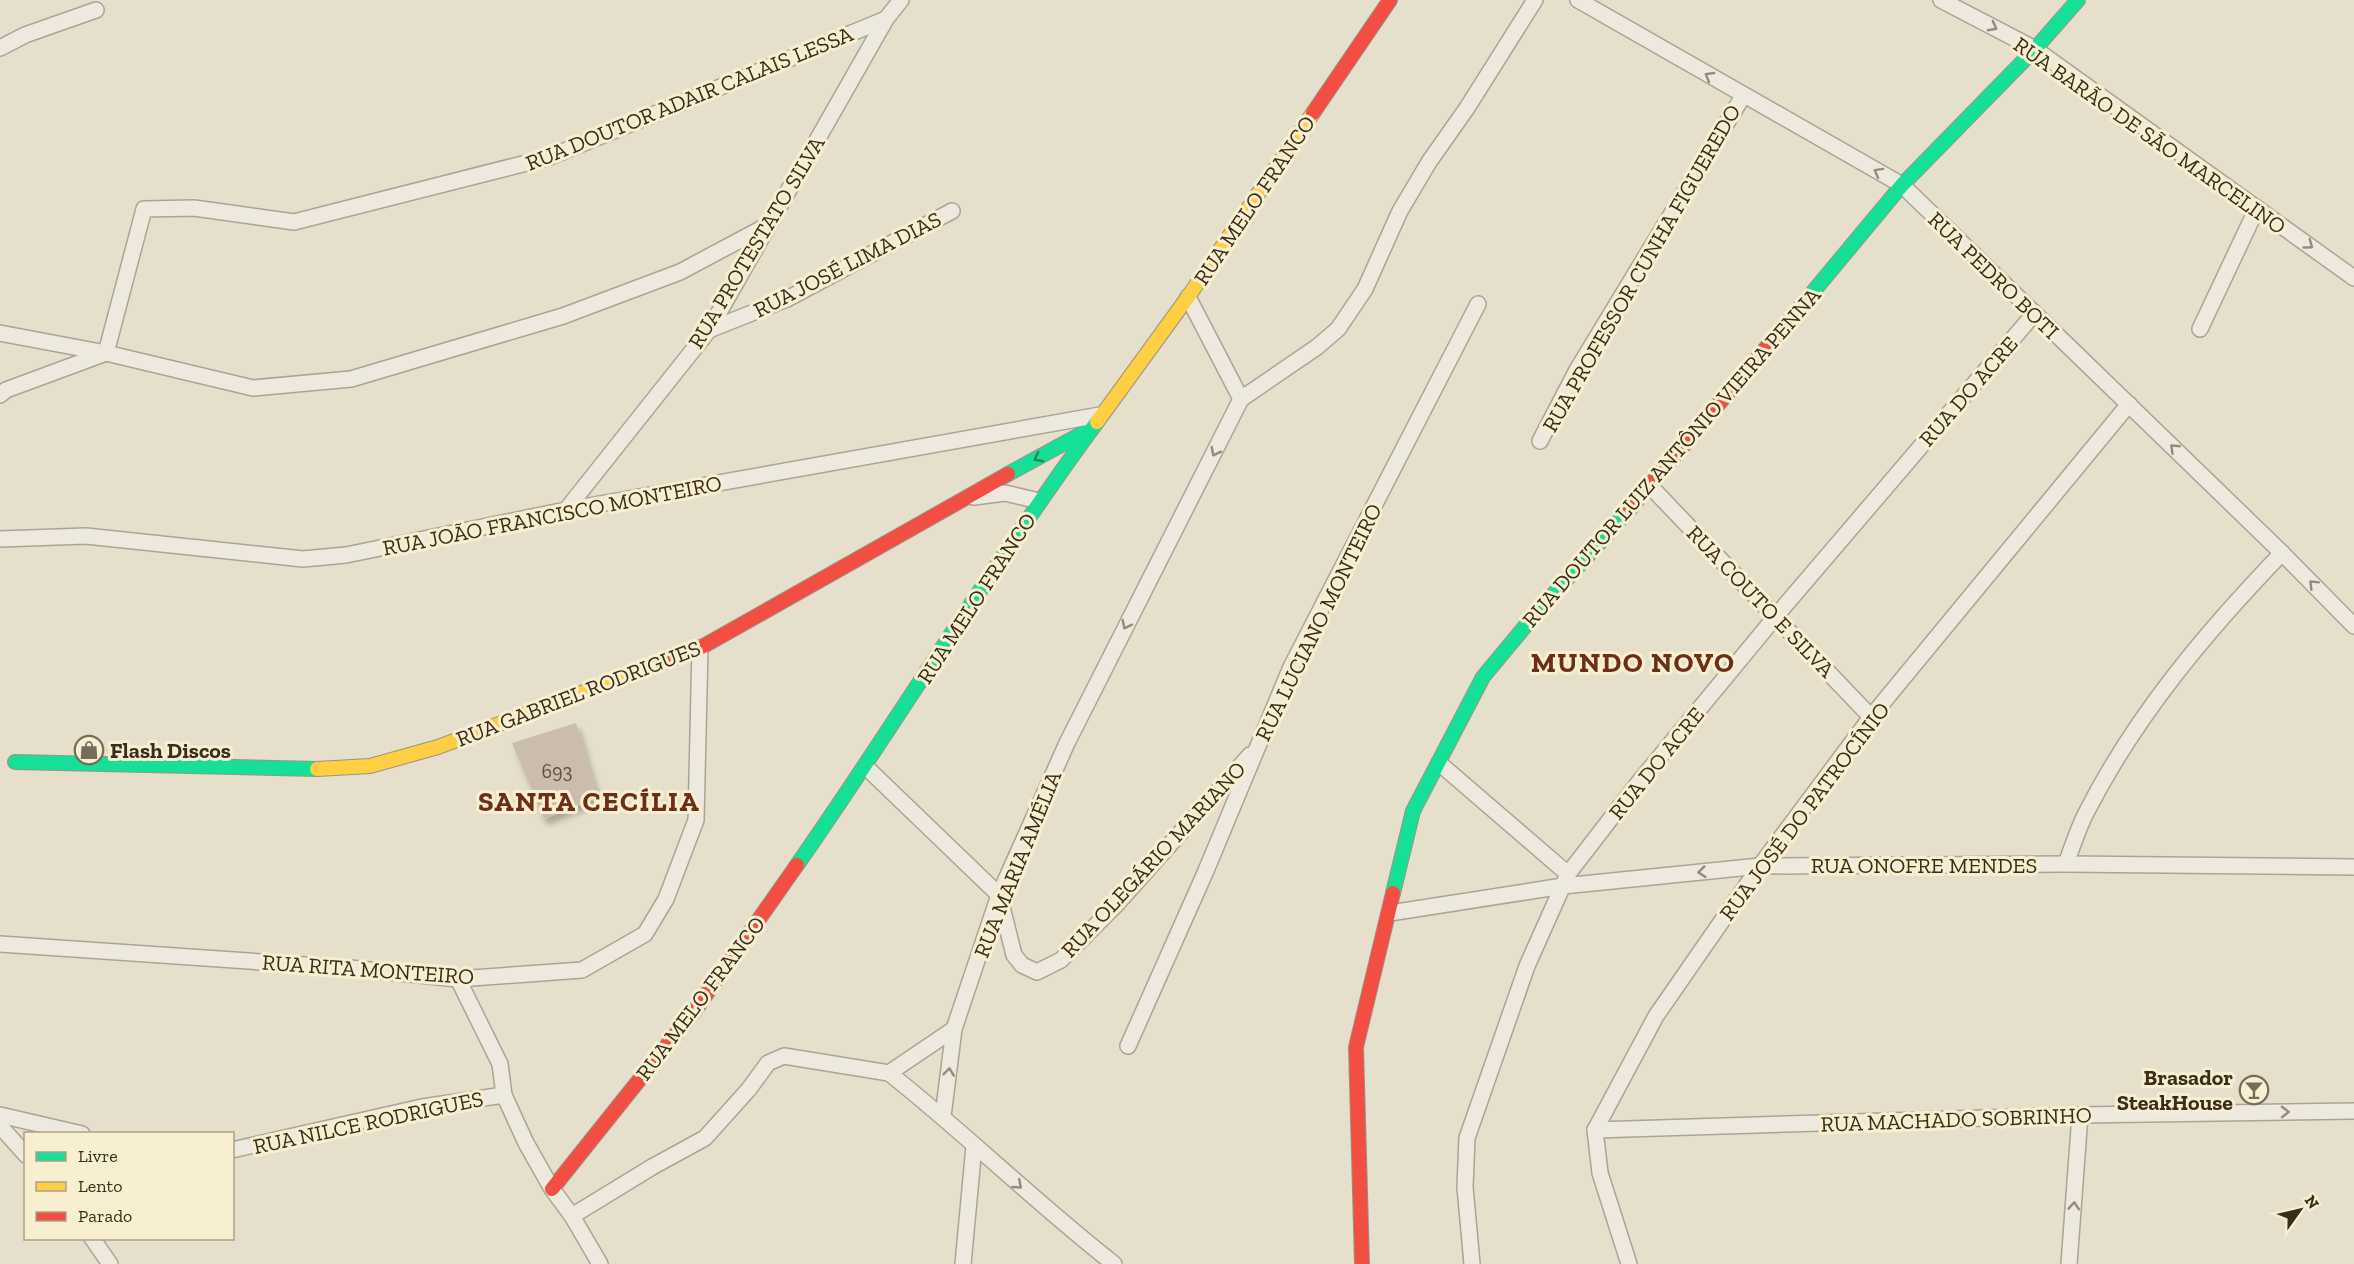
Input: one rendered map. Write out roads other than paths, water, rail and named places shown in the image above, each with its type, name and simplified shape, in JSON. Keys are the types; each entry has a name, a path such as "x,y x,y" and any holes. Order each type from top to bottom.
{"street":[{"name":"RUA PROTESTATO SILVA","path":"566,510 709,330 886,19 901,0"},
{"name":"RUA MELO FRANCO","path":"552,1189 696,1008 866,766 1039,501 1188,297 1390,0"},
{"path":"1188,297 1241,399 1317,347 1338,329 1365,289 1400,211 1429,162 1467,108 1535,0"},
{"name":"RUA PEDRO BOTI","path":"1578,0 1902,185 2282,553 2354,626"},
{"name":"RUA BARÃO DE SÃO MARCELINO","path":"1941,0 2035,49 2354,278"},
{"name":"RUA DOUTOR LUIZ ANTÔNIO VIEIRA PENNA","path":"1362,1264 1356,1047 1413,812 1482,677 1650,486 1902,185 2035,49 2078,0"},
{"path":"0,48 25,35 96,10"},
{"name":"RUA DOUTOR ADAIR CALAIS LESSA","path":"106,354 144,208 194,208 294,222 527,163 550,157 886,19"},
{"name":"RUA PROFESSOR CUNHA FIGUEREDO","path":"1540,441 1577,370 1743,96"},
{"path":"2200,329 2257,208"},
{"name":"RUA JOSÉ LIMA DIAS","path":"709,330 787,299 952,211"},
{"path":"0,333 106,354 253,388 351,379 563,316 680,272 768,225"},
{"name":"RUA LUCIANO MONTEIRO","path":"1128,1046 1205,873 1291,667 1478,304"},
{"name":"RUA DO ACRE","path":"1472,1264 1465,1187 1467,1138 1527,966 1566,880 1640,782 1776,616 2034,315"},
{"path":"0,395 6,390 106,354"},
{"name":"RUA MARIA AMÉLIA","path":"943,1116 954,1029 999,895 1067,743 1241,399"},
{"name":"RUA JOSÉ DO PATROCÍNIO","path":"1595,1130 1656,1016 1760,866 1871,717 2129,405"},
{"name":"RUA JOÃO FRANCISCO MONTEIRO","path":"0,539 86,536 303,559 346,555 566,510 1101,415"},
{"name":"RUA GABRIEL RODRIGUES","path":"15,762 296,770 370,766 438,747 700,648 1089,430"},
{"name":"RUA COUTO E SILVA","path":"1650,486 1871,717"},
{"path":"965,498 1005,493 1039,501"},
{"path":"2066,864 2085,815 2120,750 2203,637 2282,553"},
{"name":"RUA RITA MONTEIRO","path":"0,944 350,968 458,978 582,970 645,934 666,898 696,820 700,648"},
{"name":"RUA OLEGÁRIO MARIANO","path":"999,895 1014,955 1022,965 1036,972 1061,960 1115,906 1257,747"},
{"path":"1438,763 1566,880"},
{"path":"866,766 999,895"},
{"name":"RUA ONOFRE MENDES","path":"1390,913 1566,880 1760,866 2066,864 2354,867"},
{"path":"458,978 500,1064 504,1095 552,1189 572,1216 600,1264"},
{"path":"889,1073 954,1029"},
{"path":"572,1216 705,1138 749,1089 768,1063 784,1056 889,1073 943,1116 974,1146 1114,1264"},
{"name":"RUA NILCE RODRIGUES","path":"234,1150 422,1107 504,1095"},
{"name":"RUA MACHADO SOBRINHO","path":"1595,1130 2080,1115 2354,1110"},
{"path":"0,1115 73,1132"},
{"path":"2069,1264 2080,1115"},
{"path":"0,1126 24,1153"},
{"path":"1595,1130 1600,1173 1629,1264"},
{"path":"963,1264 974,1146"},
{"path":"93,1240 110,1264"}],"place":[{"name":"Flash Discos","path":"89,750"},
{"name":"Brasador SteakHouse","path":"2254,1090"}],"district":[{"name":"MUNDO NOVO","path":"1633,662"},
{"name":"SANTA CECÍLIA","path":"589,801"}]}
